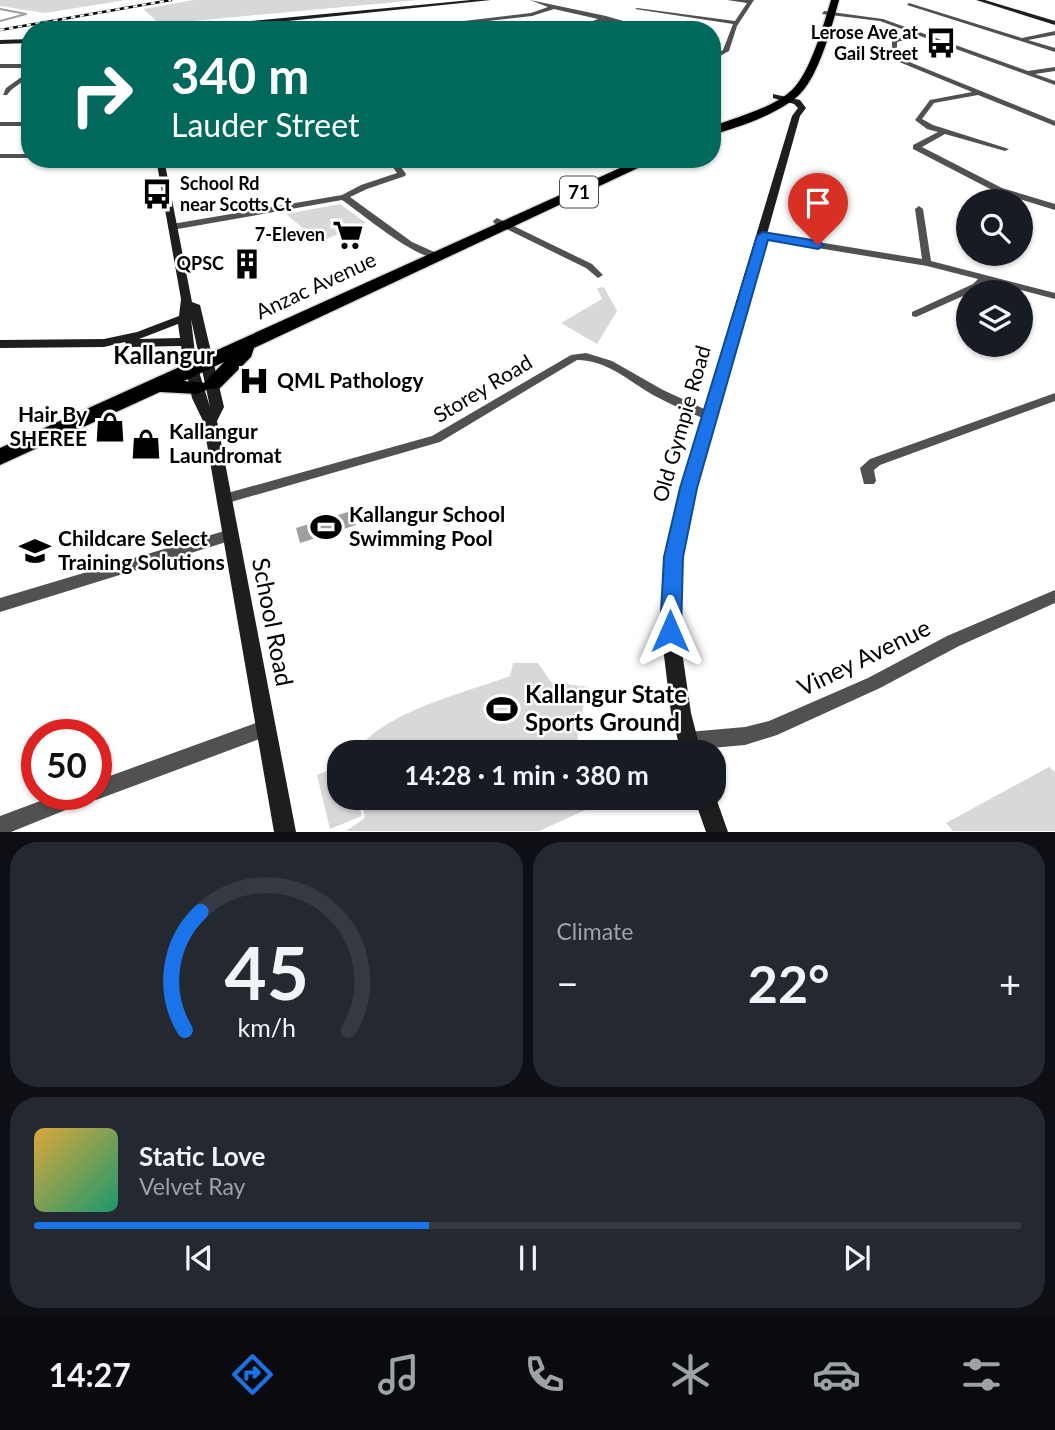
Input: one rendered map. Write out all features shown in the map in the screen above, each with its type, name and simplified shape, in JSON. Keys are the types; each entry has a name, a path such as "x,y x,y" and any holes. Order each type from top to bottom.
{"highway":[{"path":"721,127 798,90 828,14 830,0"},
{"path":"721,121 776,100 792,80 835,0"},
{"path":"776,100 797,110 802,92 798,90"},
{"name":"Anzac Avenue","path":"199,365 244,353 245,346 618,168"},
{"name":"Anzac Avenue","path":"502,223 630,168"},
{"name":"Anzac Avenue","path":"0,442 199,365 326,300 432,255"},
{"path":"0,457 199,365"}],"main road":[{"path":"257,21 472,0"},
{"path":"436,4 488,0"},
{"path":"979,0 1055,23"},
{"path":"2,41 21,40"},
{"path":"776,100 797,110"},
{"name":"Old Gympie Road","path":"689,740 672,650 670,597 678,533 797,110"},
{"name":"School Road","path":"162,168 199,365 202,411 210,421 285,831"},
{"path":"131,343 190,318"},
{"path":"104,343 141,335 190,318"},
{"name":"School Road","path":"190,318 199,365"},
{"path":"0,344 131,343 199,365"},
{"path":"709,810 717,831"}],"street":[{"path":"532,0 617,21"},
{"path":"721,54 726,51 737,23 751,1 729,0"},
{"path":"909,4 1055,50"},
{"path":"472,21 532,14 554,7"},
{"path":"636,9 737,23"},
{"path":"828,14 881,20 1055,83"},
{"path":"598,21 606,18"},
{"path":"1022,40 1055,33"},
{"path":"921,34 894,41 892,55 1055,124"},
{"path":"0,48 2,41"},
{"path":"0,66 21,66"},
{"path":"1028,73 1055,69"},
{"path":"5,94 21,80"},
{"path":"978,93 932,101 918,120 944,131 1006,149"},
{"path":"0,124 21,124"},
{"path":"944,131 918,143 916,147 1009,195 1055,207"},
{"path":"0,156 21,156"},
{"path":"172,227 344,197 364,187 398,177 402,172 399,168"},
{"path":"344,197 409,244 432,255"},
{"path":"919,209 927,263"},
{"path":"502,223 589,266 598,275"},
{"path":"763,236 927,263 1055,296"},
{"path":"916,314 977,286 984,278"},
{"name":"Storey Road","path":"224,499 436,439 575,357 602,360 669,398 709,416"},
{"path":"869,481 867,468 875,462 1055,397"},
{"path":"0,605 231,535"},
{"name":"Viney Avenue","path":"725,740 771,729 874,683 953,641 1055,596"},
{"path":"112,785 267,728"},
{"path":"0,826 43,810"}],"shaded area":[{"path":"0,0 126,0 45,13 0,6"},
{"path":"194,0 419,0 192,21 157,21 143,9"},
{"path":"340,204 366,223 319,242 286,214"},
{"path":"604,287 617,311 597,344 561,323 602,299 597,288"},
{"name":"Kallangur School Swimming Pool","path":"351,511 356,525 300,543 296,528"},
{"name":"Kallangur State Sports Ground","path":"513,663 538,663 551,682 587,687 577,740 367,740 405,714 510,676"},
{"path":"1049,767 1055,772 1055,831 953,831 946,823"},
{"path":"327,771 327,810 360,810 362,816 330,829 317,775"},
{"path":"363,810 585,810 539,831 346,831 365,818"}],"waterway":[{"path":"0,9 26,14 0,21"}],"railway":[{"path":"51,21 171,0"},
{"path":"0,30 21,26"}],"place":[{"name":"Lerose Ave at Gail Street","path":"941,43"},
{"name":"School Rd near Scotts Ct","path":"157,194"},
{"name":"7-Eleven","path":"348,235"},
{"name":"QPSC","path":"247,264"},
{"name":"QML Pathology","path":"254,381"},
{"name":"Hair By SHEREE","path":"110,427"},
{"name":"Kallangur Laundromat","path":"146,444"},
{"name":"Kallangur School Swimming Pool","path":"326,527"},
{"name":"Childcare Select Training Solutions","path":"35,551"},
{"name":"Kallangur State Sports Ground","path":"502,709"}],"district":[{"name":"Kallangur","path":"164,356"}],"route":[{"path":"670,631 674,557 688,488 763,236 818,245"}]}
